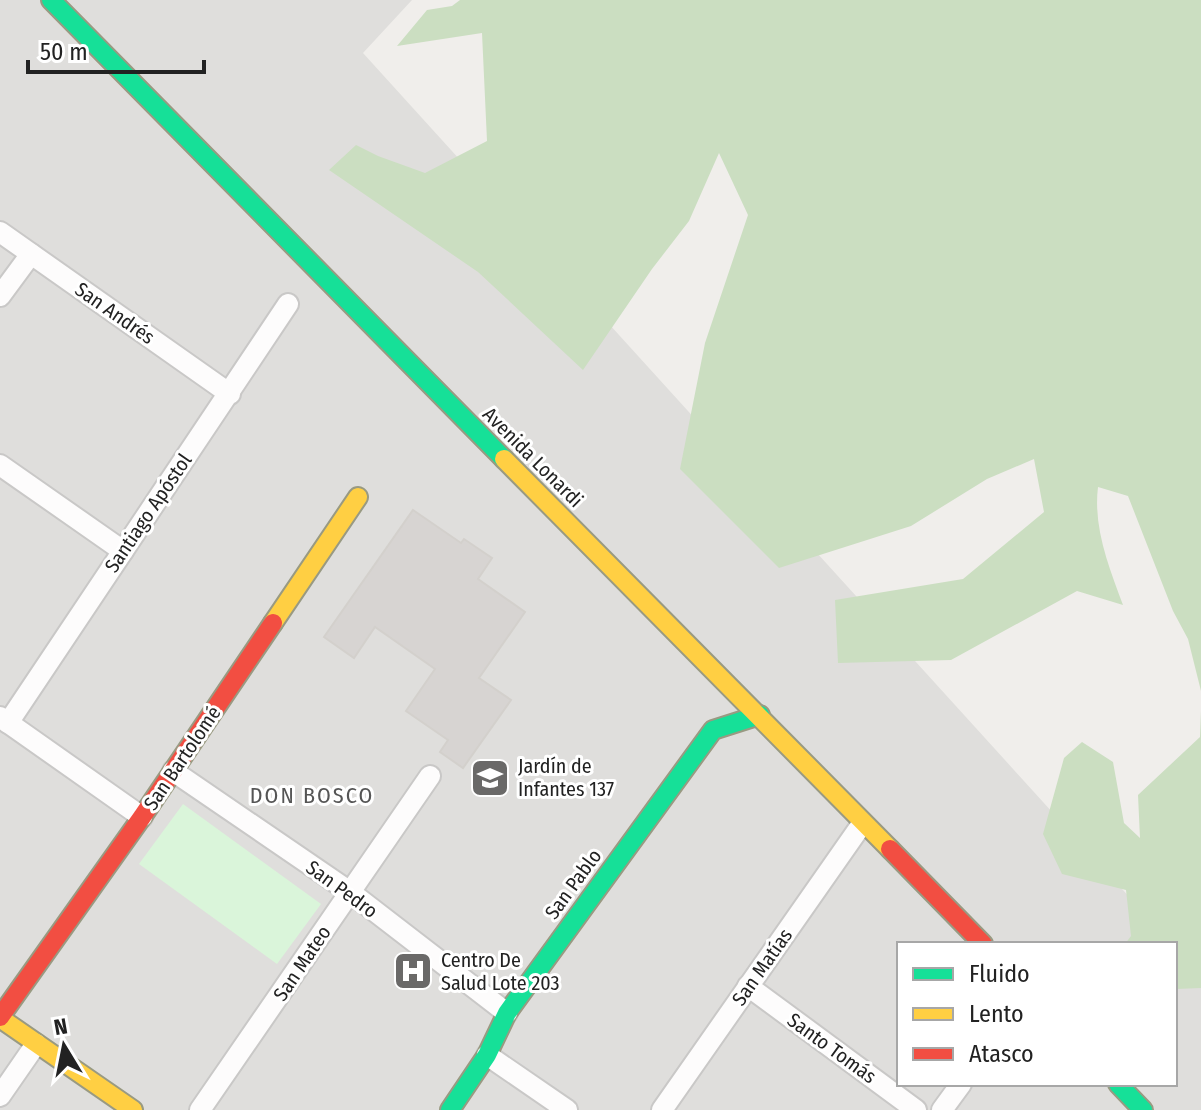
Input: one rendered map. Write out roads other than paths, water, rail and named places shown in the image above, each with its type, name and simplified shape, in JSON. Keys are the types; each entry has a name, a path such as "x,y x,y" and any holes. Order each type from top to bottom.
{"street":[{"name":"Avenida Lonardi","path":"51,0 981,942"},
{"name":"San Andrés","path":"0,232 230,394"},
{"path":"0,296 31,254"},
{"name":"Santiago Apóstol","path":"4,720 123,551 288,304"},
{"path":"0,465 123,551"},
{"name":"San Bartolomé","path":"0,1017 142,817 358,497"},
{"name":"San Pablo","path":"450,1110 487,1055 507,1013 713,730 760,715"},
{"path":"4,720 142,817"},
{"name":"San Pedro","path":"173,771 350,892 507,1013"},
{"name":"San Mateo","path":"200,1110 430,776"},
{"name":"San Matías","path":"662,1110 862,824"},
{"name":"Santo Tomás","path":"748,986 916,1110"},
{"path":"0,1017 133,1110"},
{"path":"0,1096 36,1044"},
{"path":"487,1055 567,1110"},
{"path":"942,1110 960,1086"},
{"path":"1120,1086 1143,1110"}],"place":[{"name":"Jardín de Infantes 137","path":"490,778"},
{"name":"Centro De Salud Lote 203","path":"413,971"}],"district":[{"name":"DON BOSCO","path":"312,795"}]}
